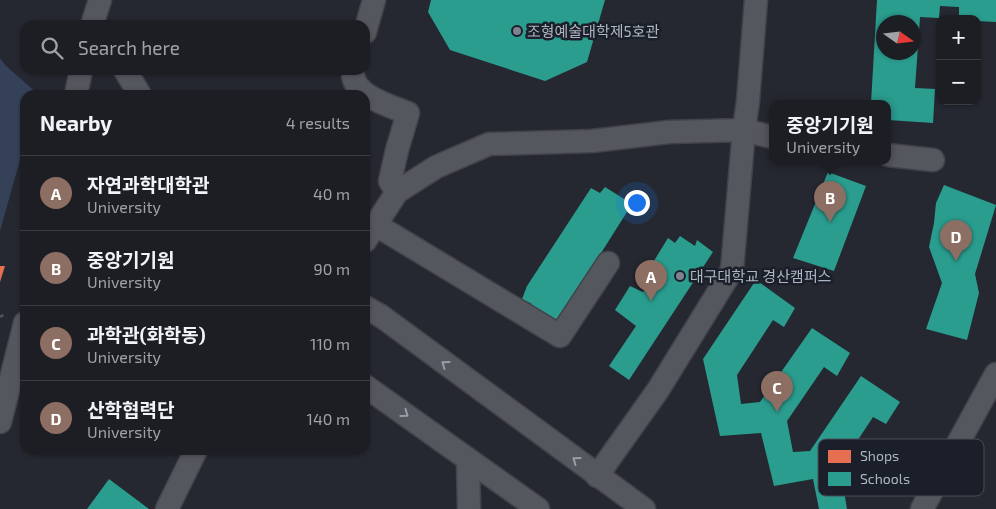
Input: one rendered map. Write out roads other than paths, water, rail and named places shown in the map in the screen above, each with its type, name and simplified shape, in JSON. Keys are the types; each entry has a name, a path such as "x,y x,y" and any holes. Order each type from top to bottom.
{"street":[{"path":"94,20 100,0"},
{"path":"368,20 374,0"},
{"path":"597,476 658,390 732,270 756,0"},
{"path":"77,90 80,75"},
{"path":"129,75 137,90"},
{"path":"353,75 362,90"},
{"path":"370,96 408,113 390,181 396,192"},
{"path":"608,263 560,336 370,233 396,192 436,167 489,144 592,141 668,132 744,130 769,136"},
{"path":"891,155 933,160"},
{"path":"370,310 381,316 644,509"},
{"path":"0,422 16,318"},
{"path":"960,439 996,374"},
{"path":"370,390 538,509"},
{"path":"167,509 194,455"},
{"path":"468,460 469,509"},
{"path":"922,509 929,496"}],"water":[{"path":"0,58 5,65 33,90 20,90 20,160 0,231"}],"place":[{"name":"조형예술대학제5호관","path":"517,31"},
{"name":"중앙기기원","path":"830,222"},
{"name":"산학협력단","path":"956,261"},
{"name":"대구대학교 경산캠퍼스","path":"680,276"},
{"name":"자연과학대학관","path":"651,301"},
{"name":"과학관(화학동)","path":"777,412"}]}
